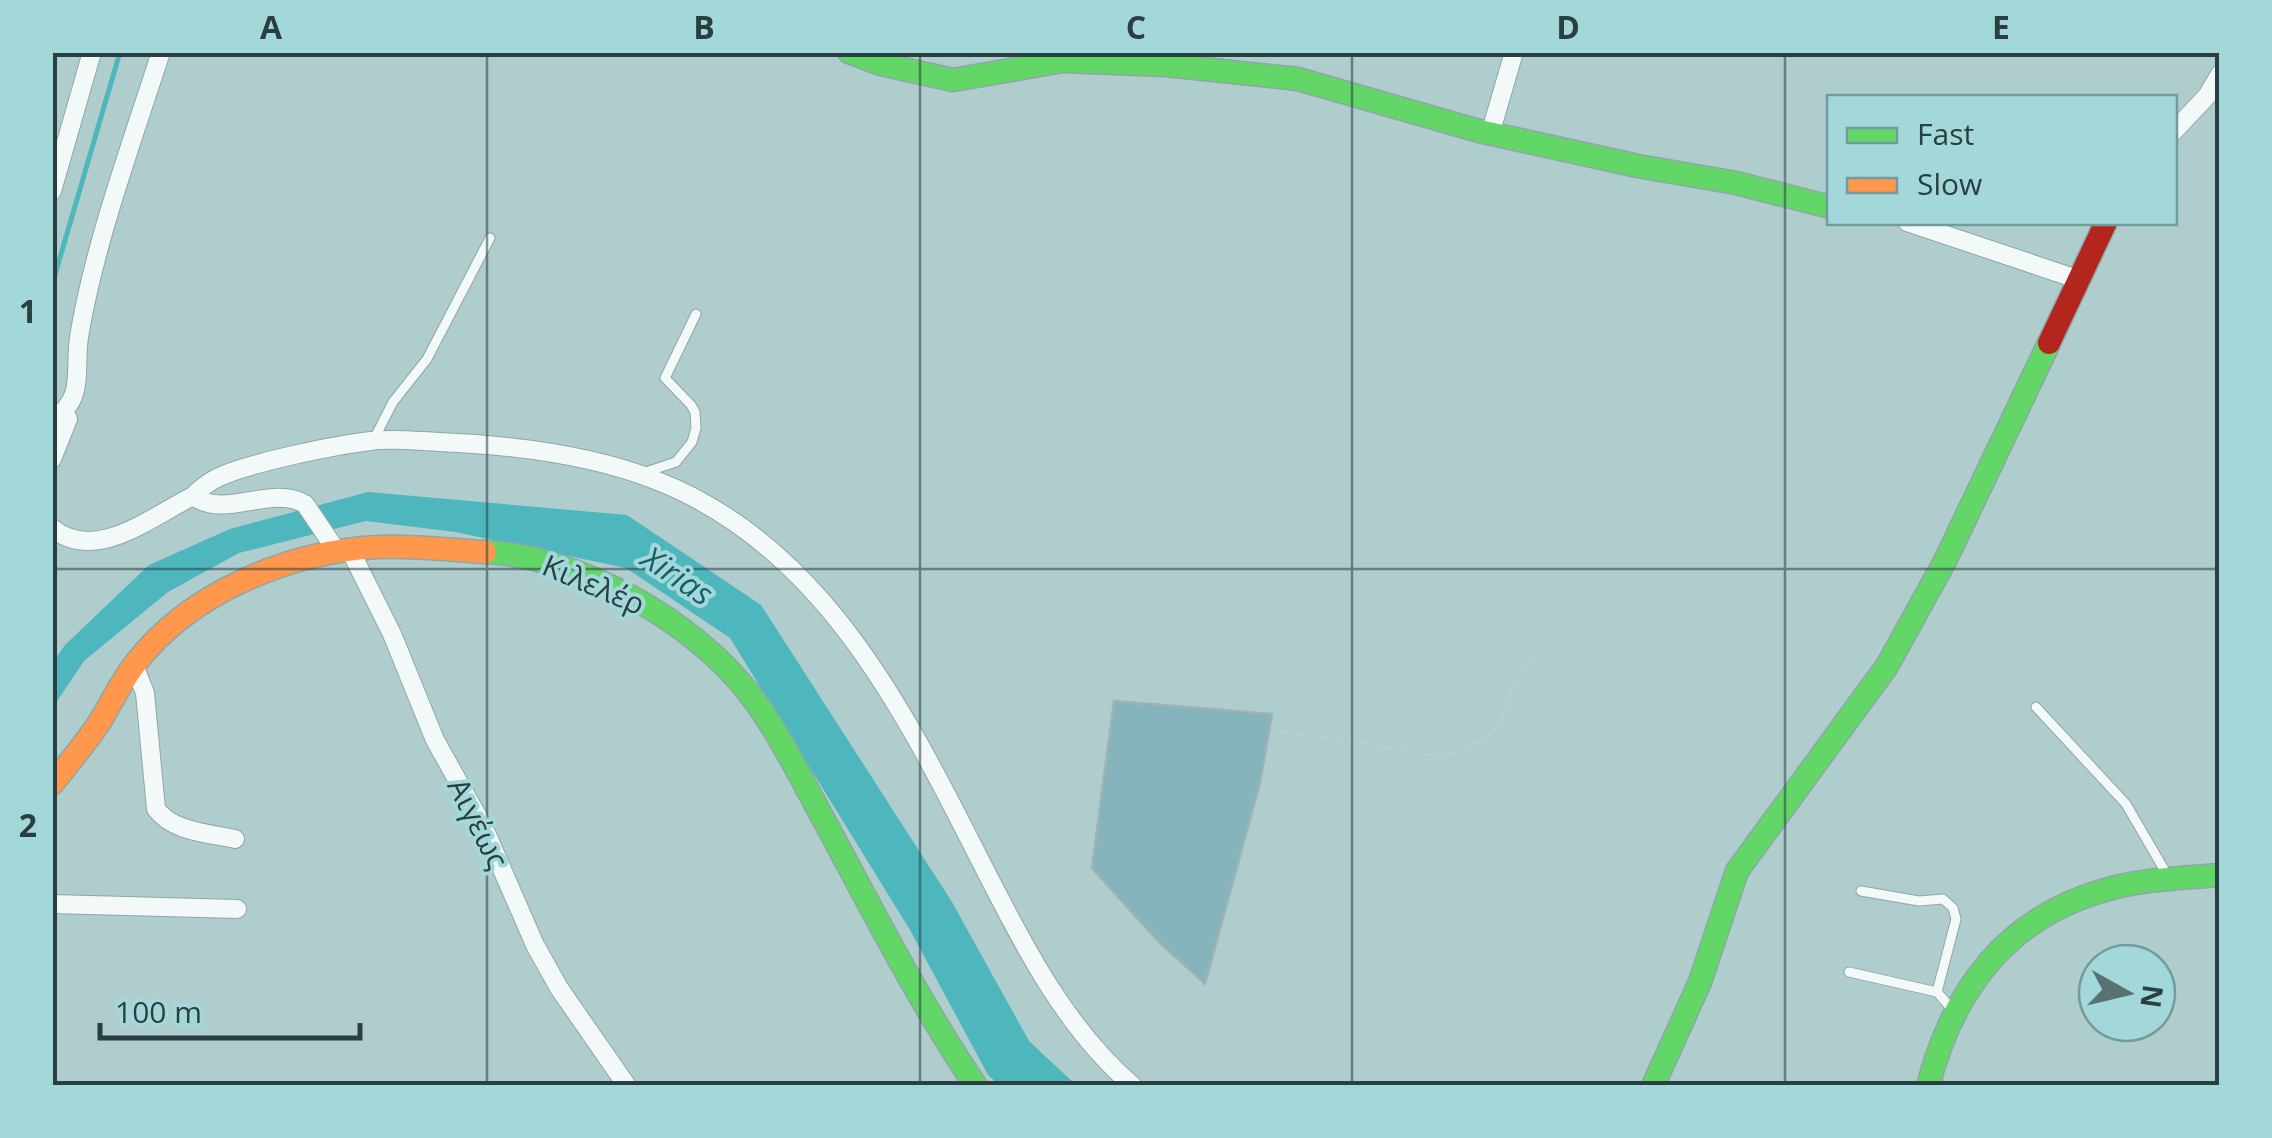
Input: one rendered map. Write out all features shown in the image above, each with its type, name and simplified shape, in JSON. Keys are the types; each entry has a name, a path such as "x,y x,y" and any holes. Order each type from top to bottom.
{"street":[{"path":"52,191 92,52"},
{"path":"52,459 68,420 58,416 74,400 79,339 90,287 160,52"},
{"path":"849,52 881,64 954,80 1052,62 1132,58 1310,81 1446,122 1827,205"},
{"path":"1491,132 1514,52"},
{"path":"2177,127 2207,96 2220,74"},
{"path":"1916,225 2080,280"},
{"path":"1654,1086 1700,982 1737,871 1887,666 1945,561 2105,225"},
{"path":"52,528 76,541 100,540 130,530 193,496 220,476 375,435 474,443 569,458 640,474 711,507 753,535 817,596 856,641 926,754 1042,976 1102,1054 1134,1086"},
{"name":"Αιγέως","path":"193,496 214,504 273,497 305,504 344,551 392,634 440,750 484,828 535,945 559,988 627,1086"},
{"name":"Κιλελέρ","path":"52,784 96,728 134,666 174,624 243,578 377,546 519,553 542,559 645,603 706,648 750,696 777,736 941,1034 976,1086"},
{"path":"134,666 145,693 156,809 164,820 177,826 235,839"},
{"path":"1928,1086 1945,1001 2041,916 2100,892 2220,875"},
{"path":"52,904 237,908"}],"lane":[{"path":"375,435 426,359 490,238"},
{"path":"640,474 676,462 692,442 695,412 665,378 696,314"},
{"path":"2036,707 2126,804 2171,880"},
{"path":"1850,972 1945,1001 1956,919 1953,908 1943,898 1919,901 1861,891"}],"path":[{"path":"1282,732 1428,755 1458,754 1502,722 1510,685 1537,657"}],"water":[{"name":"Xirias","path":"368,492 627,515 761,605 952,902 1029,1041 1076,1085 999,1085 988,1075 910,930 730,638 626,568 455,532 366,521 239,553 168,592 84,661 53,707 53,662 65,645 149,565 230,529"}],"building":[{"path":"1114,701 1272,714 1260,783 1205,984 1158,941 1092,868"}],"waterway":[{"path":"52,285 120,52"}],"traffic: fast":[{"path":"849,52 881,64 953,80 1063,61 1166,65 1298,79 1479,131 1736,183 1827,206"},
{"path":"1653,1086 1700,982 1737,871 1887,666 1945,561 2049,343"},
{"path":"485,552 521,556 596,580 667,619 728,669 781,742 916,989 976,1086"},
{"path":"1928,1086 1952,1019 1969,989 1989,962 2039,919 2119,886 2220,875"}],"traffic: slow":[{"path":"52,784 94,731 135,664 158,639 184,616 244,580 310,557 377,547 485,552"}],"traffic: jam":[{"path":"2049,343 2105,225"}]}
